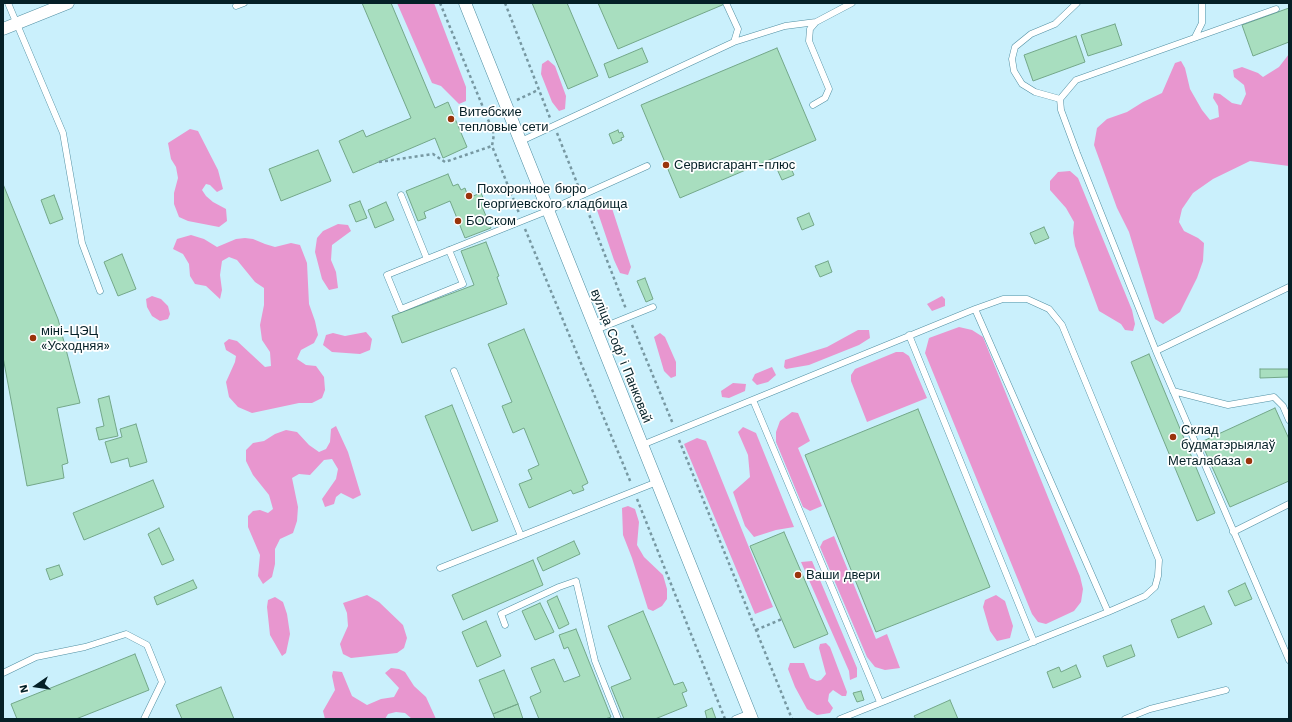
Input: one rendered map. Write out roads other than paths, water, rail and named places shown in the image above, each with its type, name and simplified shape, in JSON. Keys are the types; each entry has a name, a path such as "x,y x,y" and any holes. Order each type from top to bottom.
{"street":[{"path":"3,29 68,3"},
{"name":"вуліца Софʼі Панковай","path":"464,3 751,716"}],"lane":[{"path":"8,3 63,133 82,243 100,291"},
{"path":"236,6 244,3"},
{"path":"726,3 738,29 734,42"},
{"path":"519,142 734,42 785,26 816,22 852,3"},
{"path":"1060,99 1035,92 1022,84 1014,71 1012,59 1015,47 1031,34 1055,24 1077,3"},
{"path":"1195,38 1202,23 1202,3"},
{"path":"1276,9 1076,80 1060,99 1061,110 1077,153 1156,351 1289,660"},
{"path":"813,105 825,98 828,89 809,41 810,29 816,22"},
{"path":"450,250 463,284 401,309 387,275 547,211 647,166"},
{"path":"401,195 427,259"},
{"path":"1156,351 1289,287"},
{"path":"642,445 675,430 753,400 975,308 1003,299 1027,299 1049,309 1062,325 1159,560 1158,576 1155,587 1145,596 1108,612 840,719"},
{"path":"596,330 653,307"},
{"path":"975,308 1108,612"},
{"path":"909,335 1034,642"},
{"path":"454,371 521,536"},
{"path":"1173,391 1228,405 1274,397 1283,406 1289,420"},
{"path":"753,400 880,702"},
{"path":"440,568 657,482"},
{"path":"1233,532 1289,504"},
{"path":"505,625 501,614 559,587 576,581 595,661 618,719"},
{"path":"3,673 36,657 85,647 126,634 147,645 162,682 144,719"},
{"path":"1125,719 1150,709 1226,690"},
{"path":"735,719 751,716"}],"place":[{"name":"Витебские тепловые сети","path":"451,119"},
{"name":"Сервисгарант-плюс","path":"666,165"},
{"name":"Похоронное бюро Георгиевского кладбища","path":"469,196"},
{"name":"БОСком","path":"458,221"},
{"name":"міні-ЦЭЦ «Усходняя»","path":"33,338"},
{"name":"Склад будматэрыялаў","path":"1173,437"},
{"name":"Металабаза","path":"1249,461"},
{"name":"Ваши двери","path":"798,575"}]}
